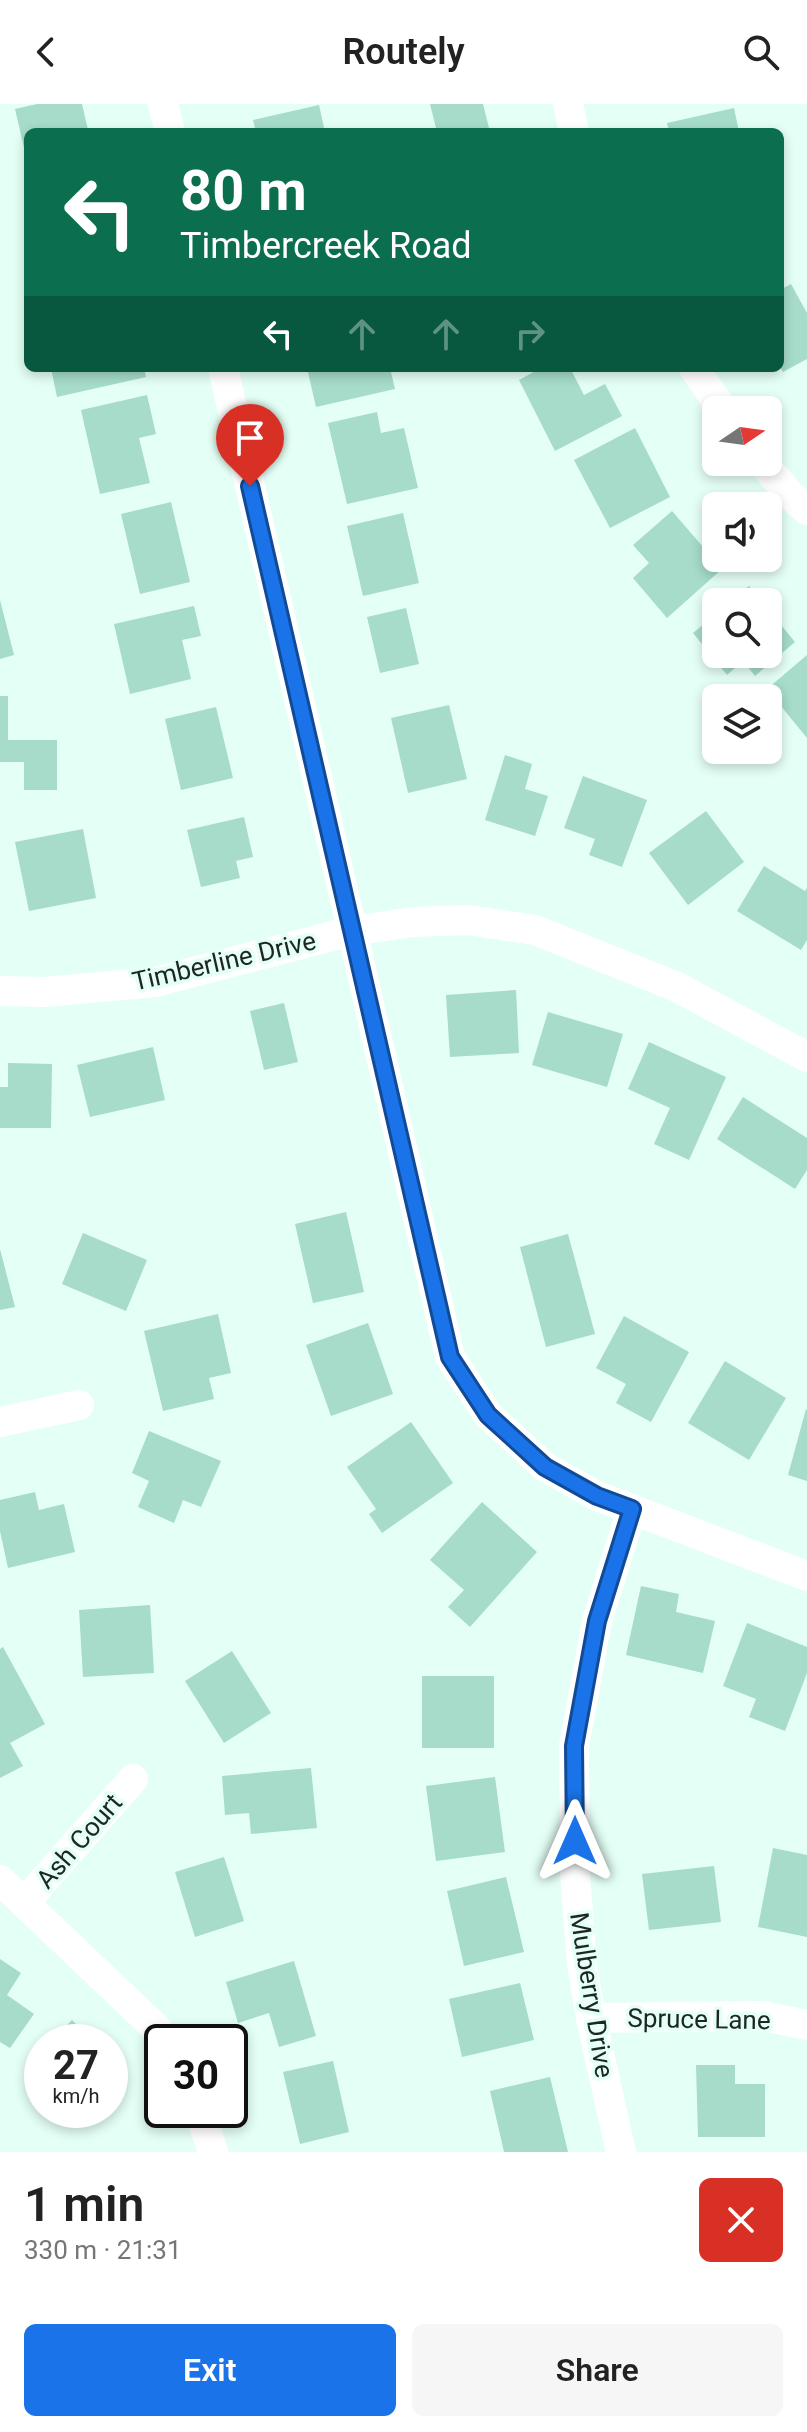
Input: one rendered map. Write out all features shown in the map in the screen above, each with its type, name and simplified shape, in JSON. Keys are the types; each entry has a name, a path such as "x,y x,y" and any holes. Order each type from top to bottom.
{"street":[{"path":"163,104 169,128"},
{"path":"568,104 573,128"},
{"path":"224,372 450,1357 488,1415 545,1467 597,1496 807,1576"},
{"path":"697,372 713,396"},
{"path":"774,476 807,510"},
{"name":"Timberline Drive","path":"0,991 44,992 155,982 352,931 413,922 468,920 535,930 677,987 807,1057"},
{"path":"0,1422 79,1405"},
{"name":"Mulberry Drive","path":"621,2152 582,1965 575,1873 574,1746 597,1621 632,1509"},
{"name":"Ash Court","path":"24,1903 133,1779"},
{"path":"0,1880 152,2024"},
{"name":"Spruce Lane","path":"591,2018 763,2016 807,2025"},
{"path":"205,2128 213,2152"}],"building":[{"path":"37,104 82,104 88,128 24,128 24,148 15,109"},
{"path":"430,104 483,104 489,128 436,128"},
{"path":"319,105 324,128 255,128 253,120"},
{"path":"734,108 738,128 668,128 667,123"},
{"path":"791,284 807,313 807,359 784,371 784,288"},
{"path":"52,372 145,372 146,377 57,397"},
{"path":"308,372 391,372 395,389 316,407"},
{"path":"534,372 572,372 584,395 605,384 622,416 555,451 519,380"},
{"path":"147,395 156,434 139,438 150,483 100,494 81,410"},
{"path":"377,412 381,433 404,428 418,488 347,504 328,423"},
{"path":"635,428 670,497 610,528 574,460"},
{"path":"171,502 190,582 140,594 121,514"},
{"path":"672,511 702,546 702,572 719,572 667,618 633,578 649,563 633,545"},
{"path":"403,513 419,583 363,596 347,526"},
{"path":"0,600 14,655 0,659"},
{"path":"194,606 201,636 182,640 191,679 130,694 114,624"},
{"path":"406,608 419,664 380,673 367,617"},
{"path":"702,626 702,644 693,633"},
{"path":"782,626 795,642 782,653"},
{"path":"807,655 807,738 782,707 782,684 773,684"},
{"path":"721,668 735,668 727,675"},
{"path":"749,668 764,668 755,676"},
{"path":"0,696 8,696 8,740 57,740 57,790 24,790 24,762 0,762"},
{"path":"449,705 467,779 408,793 391,718"},
{"path":"216,707 233,778 181,790 165,719"},
{"path":"505,755 532,764 525,789 548,796 535,836 485,820"},
{"path":"583,776 647,800 622,867 589,855 595,839 564,828"},
{"path":"706,811 744,862 688,905 649,853"},
{"path":"244,817 253,857 236,861 240,878 201,887 187,830"},
{"path":"83,829 96,898 29,911 15,842"},
{"path":"764,866 805,891 807,888 807,940 801,950 737,911"},
{"path":"516,990 519,1053 450,1057 446,995"},
{"path":"284,1003 298,1062 264,1070 250,1011"},
{"path":"548,1012 623,1034 607,1087 532,1065"},
{"path":"649,1042 726,1077 689,1160 654,1144 670,1108 628,1089"},
{"path":"153,1047 165,1100 90,1117 77,1065"},
{"path":"8,1063 52,1064 51,1128 0,1128 0,1087 8,1087"},
{"path":"743,1097 807,1138 807,1170 795,1189 717,1139"},
{"path":"346,1212 364,1292 313,1303 295,1224"},
{"path":"83,1233 147,1260 126,1311 62,1284"},
{"path":"568,1234 595,1334 546,1347 520,1247"},
{"path":"0,1249 15,1307 0,1310"},
{"path":"218,1314 231,1373 209,1378 214,1399 163,1411 144,1331"},
{"path":"624,1316 689,1352 651,1422 616,1403 626,1384 596,1368"},
{"path":"368,1323 393,1394 331,1416 306,1345"},
{"path":"725,1361 786,1398 749,1460 688,1423"},
{"path":"807,1410 807,1481 788,1475"},
{"path":"411,1422 453,1483 382,1533 369,1514 376,1509 347,1467"},
{"path":"149,1431 221,1461 201,1507 183,1500 174,1523 138,1507 149,1481 132,1473"},
{"path":"35,1492 39,1510 64,1504 75,1552 8,1568 0,1531 0,1500"},
{"path":"482,1502 537,1552 470,1627 448,1607 464,1590 430,1560"},
{"path":"641,1586 679,1594 676,1612 715,1621 703,1673 626,1655"},
{"path":"150,1605 154,1673 83,1677 79,1610"},
{"path":"747,1623 807,1647 807,1673 785,1731 749,1717 756,1699 723,1686"},
{"path":"3,1647 45,1724 10,1743 23,1766 0,1778 0,1649"},
{"path":"232,1651 271,1713 224,1743 185,1681"},
{"path":"422,1676 494,1676 494,1748 422,1748"},
{"path":"311,1768 317,1828 251,1834 249,1813 225,1815 222,1776"},
{"path":"495,1777 505,1852 436,1861 426,1786"},
{"path":"773,1848 807,1855 807,1937 758,1927"},
{"path":"224,1857 244,1921 195,1937 175,1872"},
{"path":"714,1866 721,1922 649,1930 642,1874"},
{"path":"506,1877 524,1952 464,1966 447,1891"},
{"path":"0,1959 21,1973 7,1995 34,2014 24,2024 10,2048 0,2042"},
{"path":"294,1961 316,2036 279,2047 269,2013 238,2023 226,1982"},
{"path":"520,1983 534,2040 462,2057 449,1999"},
{"path":"333,2061 349,2132 300,2144 283,2072"},
{"path":"696,2065 735,2065 735,2084 765,2084 765,2137 698,2137"},
{"path":"550,2077 568,2152 504,2152 490,2091"}],"route":[{"path":"250,486 450,1357 488,1415 545,1467 597,1496 632,1509 597,1621 574,1746 575,1841"}]}
